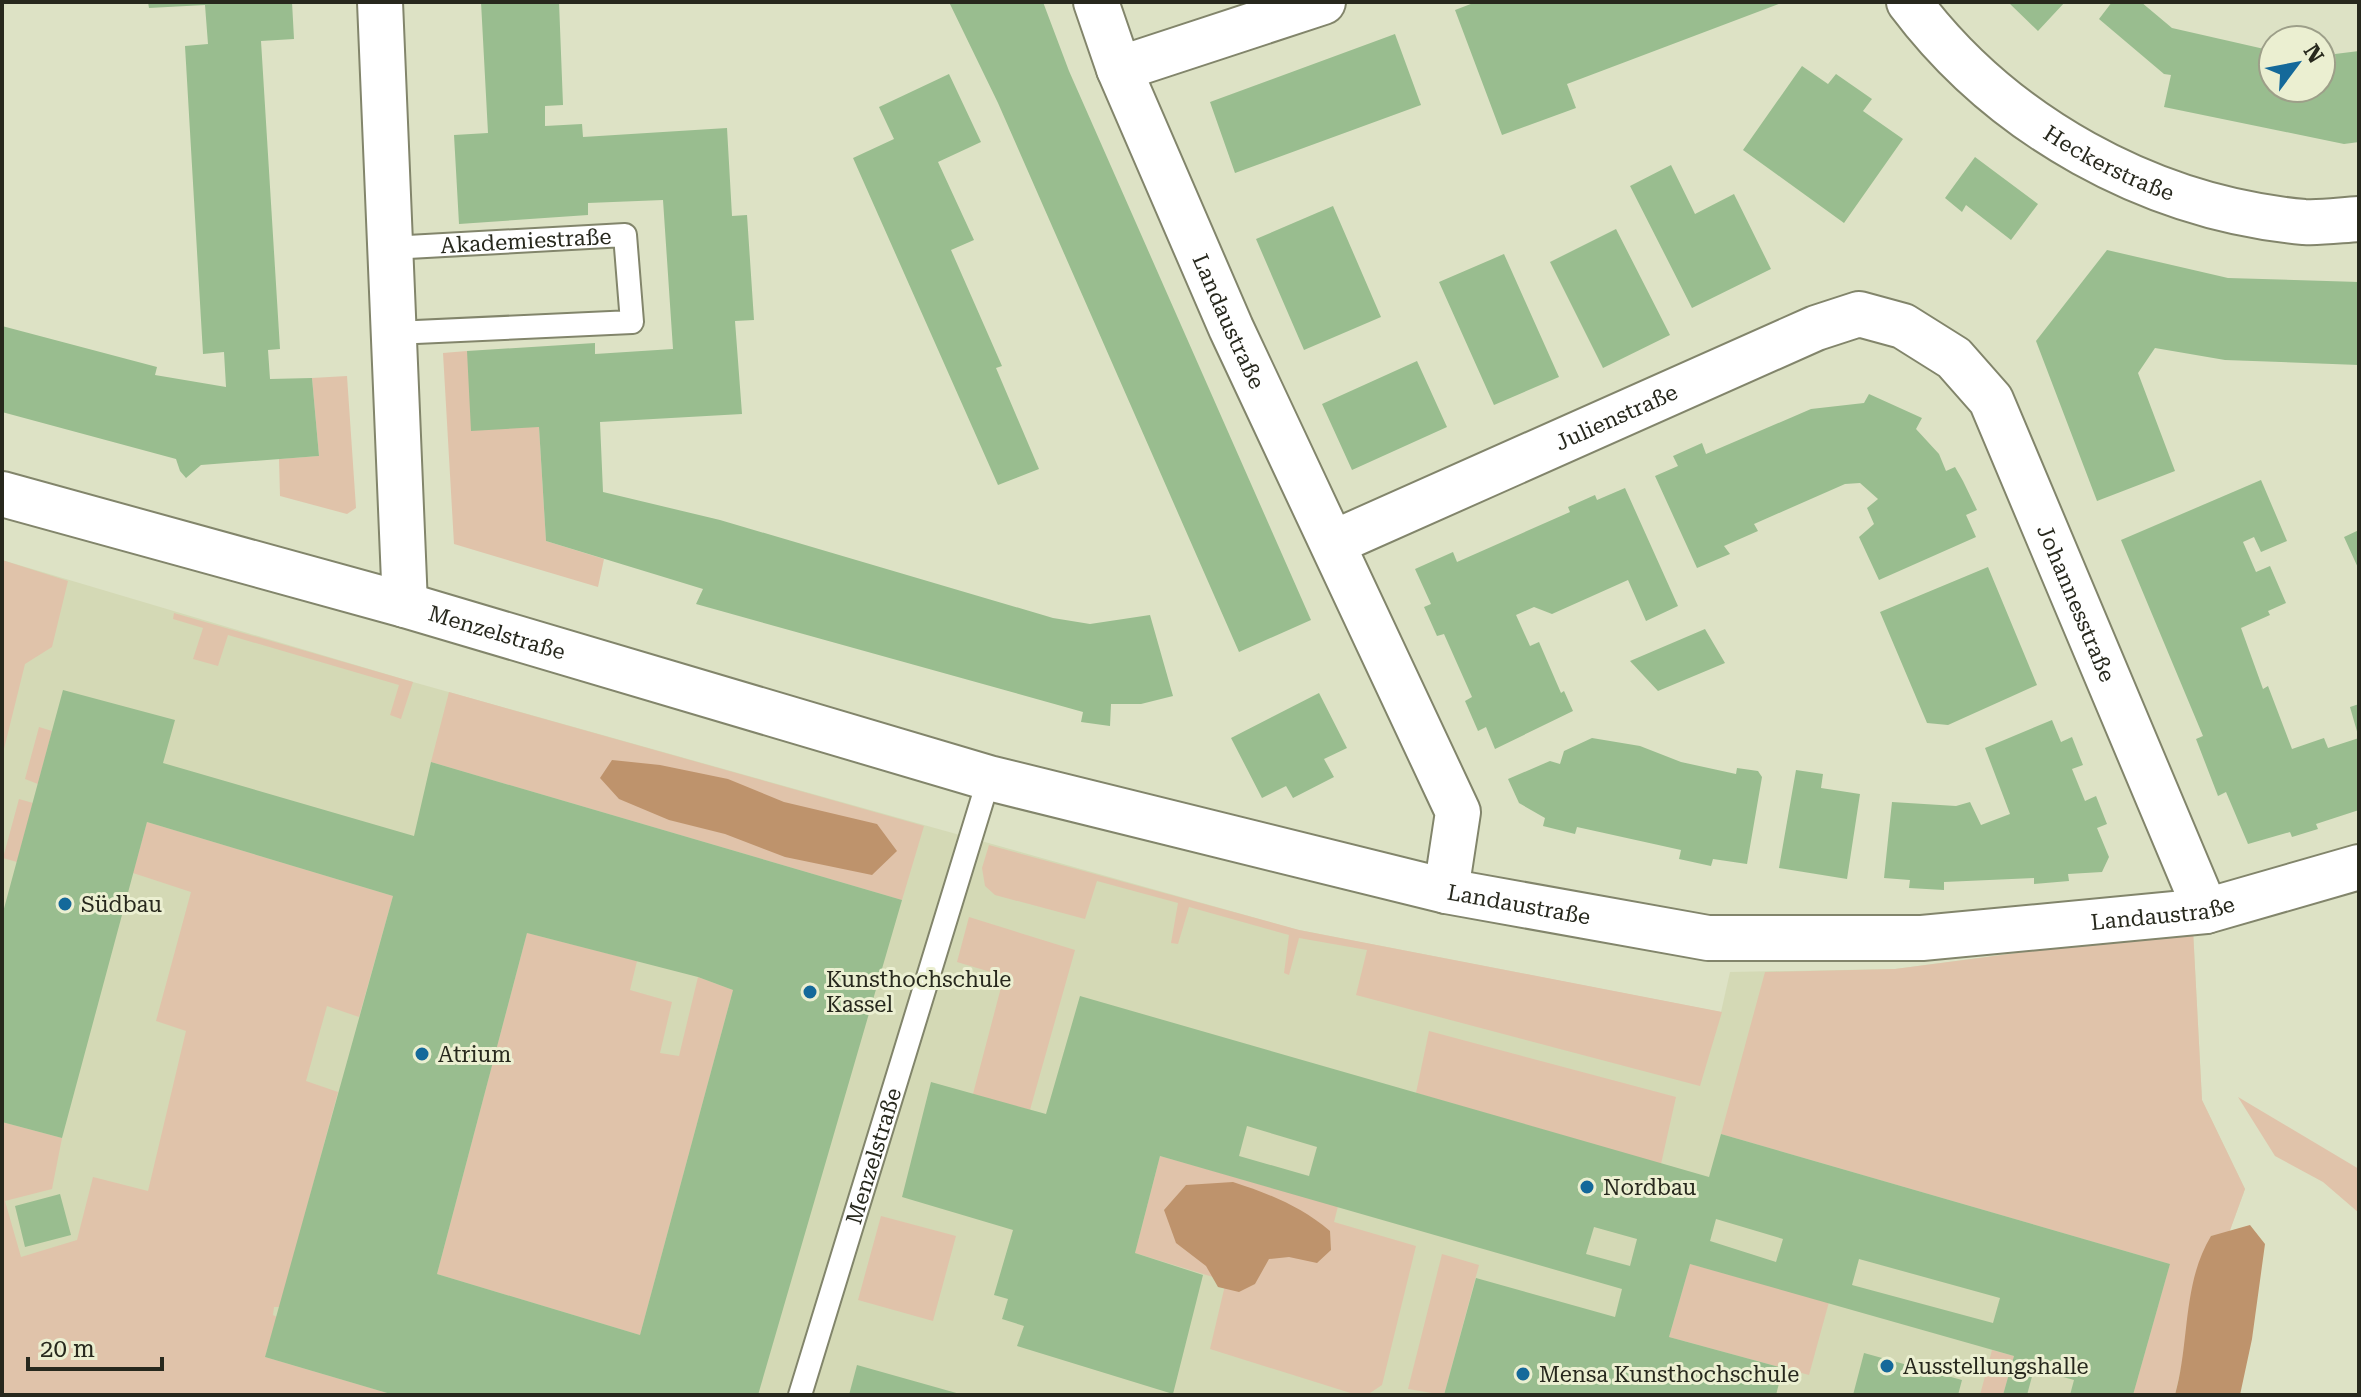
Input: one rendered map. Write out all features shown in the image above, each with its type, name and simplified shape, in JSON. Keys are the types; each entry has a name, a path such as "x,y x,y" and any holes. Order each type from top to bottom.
{"street":[{"path":"380,2 405,605"},
{"name":"Landaustraße","path":"1096,2 1119,69 1231,328 1458,812 1446,891 1722,938 1922,938 2206,911 2359,867"},
{"path":"1119,69 1323,2"},
{"name":"Heckerstraße","path":"1909,2 1930,30 2000,98 2086,156 2185,199 2305,222 2359,219"},
{"name":"Julienstraße","path":"1333,543 1816,328 1859,314 1903,326"},
{"name":"Johannesstraße","path":"1903,326 1954,358 1991,400 2206,911"},
{"name":"Menzelstraße","path":"2,494 405,605 989,778 1446,891"}],"lane":[{"name":"Akademiestraße","path":"390,248 625,235 632,322 394,333"},
{"name":"Menzelstraße","path":"800,1395 989,778"}],"shaded area":[{"path":"467,351 539,427 546,541 604,559 598,587 454,544 443,353"},
{"path":"347,376 356,508 347,514 280,496 279,459 319,456 312,378"},
{"name":"Kunsthochschule Kassel","path":"2,560 413,682 1299,930 1721,1012 1730,972 1895,969 2193,930 2202,1100 2245,1189 2229,1233 2198,1395 331,1395 2,1297"},
{"path":"2,560 68,581 52,647 25,664 2,757"},
{"path":"174,613 413,682 401,719 390,715 399,685 228,635 218,666 193,659 203,628 173,619"},
{"path":"449,692 924,826 902,900 431,762"},
{"path":"39,727 52,731 38,784 25,779"},
{"path":"612,760 660,765 728,779 784,802 877,824 897,851 872,875 785,857 725,834 669,820 619,799 600,778"},
{"path":"19,799 33,803 17,862 3,858"},
{"path":"147,822 393,896 359,1017 327,1006 306,1081 338,1092 280,1307 274,1307 273,1315 277,1317 265,1357 394,1395 2,1395 2,1122 62,1138 52,1189 5,1201 21,1257 77,1240 93,1177 148,1191 186,1031 156,1021 191,892 133,873"},
{"path":"989,845 1299,930 1722,1012 1700,1086 1356,995 1367,950 1299,938 1289,975 1284,973 1289,935 1189,907 1178,944 1171,943 1178,903 1097,881 1085,919 995,895 985,886 982,868"},
{"path":"969,917 1075,950 1030,1110 973,1094 1004,976 957,962"},
{"path":"2193,930 2202,1100 2245,1189 2229,1233 2211,1236 2175,1395 2133,1395 2170,1264 1721,1134 1765,972 1895,969"},
{"path":"527,933 637,961 630,990 672,1002 660,1053 679,1056 698,977 733,990 640,1335 437,1274"},
{"path":"1429,1031 1676,1097 1661,1164 1416,1093"},
{"path":"2238,1097 2359,1169 2359,1213 2323,1182 2275,1156"},
{"path":"1160,1156 1338,1206 1334,1222 1416,1246 1382,1385 1367,1395 1357,1395 1210,1349 1226,1281 1135,1253"},
{"path":"1233,1182 1284,1202 1319,1222 1330,1231 1331,1250 1317,1263 1289,1257 1269,1259 1255,1284 1239,1292 1218,1287 1206,1266 1176,1243 1164,1210 1186,1185"},
{"path":"881,1216 956,1236 933,1321 858,1300"},
{"path":"2250,1225 2265,1244 2252,1339 2240,1395 2175,1395 2191,1293 2202,1254 2211,1236"},
{"path":"1442,1254 1479,1265 1444,1395 1408,1389"},
{"path":"1690,1264 1829,1302 1809,1375 1669,1337"},
{"path":"1992,1350 2014,1356 2003,1395 1980,1395"}],"building":[{"path":"148,2 292,2 294,39 261,41 280,349 268,350 270,379 312,378 319,456 201,465 186,478 176,459 2,412 2,326 157,367 155,375 226,387 224,352 203,354 185,46 208,44 205,5 149,8"},
{"path":"481,2 559,2 563,105 545,106 545,126 582,124 583,137 727,128 732,216 747,215 754,320 735,321 742,414 600,422 603,492 720,520 1053,618 1090,624 1150,615 1173,696 1141,704 1111,704 1110,726 1081,722 1083,712 696,604 703,589 546,541 539,427 471,431 467,351 595,343 595,354 673,349 663,200 588,203 588,215 459,224 454,135 488,133"},
{"path":"949,2 1043,2 1069,71 1311,620 1239,652 998,103"},
{"path":"1476,2 1784,2 1567,84 1576,108 1502,135 1455,10"},
{"path":"2008,2 2065,2 2038,31"},
{"path":"2112,2 2141,2 2172,28 2257,47 2257,104 2337,104 2337,54 2359,51 2359,142 2344,144 2164,107 2171,75 2164,74 2099,19"},
{"path":"1395,34 1421,105 1235,173 1210,102"},
{"path":"1802,66 1828,84 1836,74 1872,99 1863,111 1903,139 1844,223 1743,150"},
{"path":"949,74 981,142 938,162 974,240 951,250 1002,366 996,368 1039,469 998,485 853,158 894,139 879,107"},
{"path":"1975,157 2038,204 2011,240 1966,205 1962,212 1945,198"},
{"path":"1671,165 1695,214 1734,194 1771,269 1692,308 1630,186"},
{"path":"1333,206 1381,317 1304,350 1256,239"},
{"path":"1616,229 1670,335 1603,368 1550,262"},
{"path":"2107,250 2228,278 2359,282 2359,365 2225,360 2155,348 2138,373 2175,471 2097,501 2036,341"},
{"path":"1504,254 1559,377 1494,405 1439,282"},
{"path":"1417,361 1447,427 1352,470 1322,404"},
{"path":"1869,394 1922,418 1916,429 1939,454 1946,471 1955,467 1977,510 1966,515 1976,537 1879,580 1859,537 1874,524 1867,508 1878,499 1860,483 1845,484 1754,524 1758,531 1724,546 1730,554 1697,568 1655,476 1678,466 1673,456 1702,443 1706,454 1811,409 1864,403"},
{"path":"2261,480 2287,541 2261,552 2254,537 2243,542 2256,572 2270,566 2286,603 2268,611 2270,615 2241,628 2263,689 2268,686 2292,749 2324,738 2328,748 2359,738 2359,810 2316,824 2318,829 2292,837 2290,832 2248,844 2226,792 2218,796 2196,739 2203,736 2121,540"},
{"path":"1625,488 1678,606 1646,621 1628,580 1552,614 1534,607 1516,615 1530,646 1539,642 1561,693 1564,691 1573,711 1495,749 1486,727 1478,731 1465,701 1472,697 1444,634 1437,636 1424,607 1431,604 1415,569 1453,552 1457,562 1570,512 1568,507 1595,495 1597,500"},
{"path":"2359,530 2359,570 2344,537"},
{"path":"1988,567 2037,685 1948,725 1927,723 1880,612"},
{"path":"1705,629 1725,663 1658,691 1630,661"},
{"name":"Atrium","path":"63,690 175,720 163,763 414,836 431,762 902,900 758,1395 394,1395 265,1357 393,896 147,822 62,1138 2,1122 2,916","holes":["527,933 698,977 733,990 640,1335 437,1274"]},
{"path":"1319,693 1347,748 1324,759 1334,777 1293,798 1286,786 1262,798 1231,738"},
{"path":"2359,704 2359,735 2358,735 2350,707"},
{"path":"2052,720 2061,742 2072,737 2083,765 2072,769 2085,801 2096,796 2107,824 2097,828 2109,857 2102,872 2068,874 2069,881 2034,884 2034,878 1944,882 1944,890 1909,888 1910,880 1884,878 1892,802 1956,806 1970,802 1981,825 2010,814 1985,748"},
{"path":"1592,738 1640,746 1681,762 1736,774 1737,768 1758,771 1762,777 1747,864 1713,859 1711,866 1679,859 1681,850 1577,827 1575,834 1543,826 1545,818 1519,803 1508,779 1550,761 1560,764 1564,751"},
{"path":"1796,770 1823,774 1821,788 1860,794 1847,879 1779,868"},
{"name":"Nordbau","path":"1080,996 1709,1177 1721,1134 2170,1264 2133,1395 2070,1395 2074,1380 2034,1369 2027,1395 2003,1395 2014,1356 1690,1264 1669,1337 1783,1368 1776,1395 1444,1395 1476,1278 1615,1317 1622,1289 1160,1156 1135,1253 1203,1275 1173,1394 1017,1346 1024,1326 1002,1319 1008,1299 994,1295 1013,1230 902,1197 931,1082 1046,1114","holes":["1247,1126 1317,1147 1309,1176 1239,1156","1716,1219 1783,1239 1776,1262 1710,1241","1594,1227 1637,1239 1630,1266 1586,1254","1859,1259 2000,1298 1993,1323 1852,1285"]},
{"path":"60,1194 71,1235 25,1247 15,1206"},
{"name":"Ausstellungshalle","path":"1864,1353 1962,1380 1958,1395 1853,1395"},
{"path":"857,1365 960,1394 960,1395 849,1395"}],"place":[{"name":"Südbau","path":"65,904"},
{"name":"Kunsthochschule Kassel","path":"810,992"},
{"name":"Atrium","path":"422,1054"},
{"name":"Nordbau","path":"1587,1187"},
{"name":"Ausstellungshalle","path":"1887,1366"},
{"name":"Mensa Kunsthochschule","path":"1523,1374"}]}
